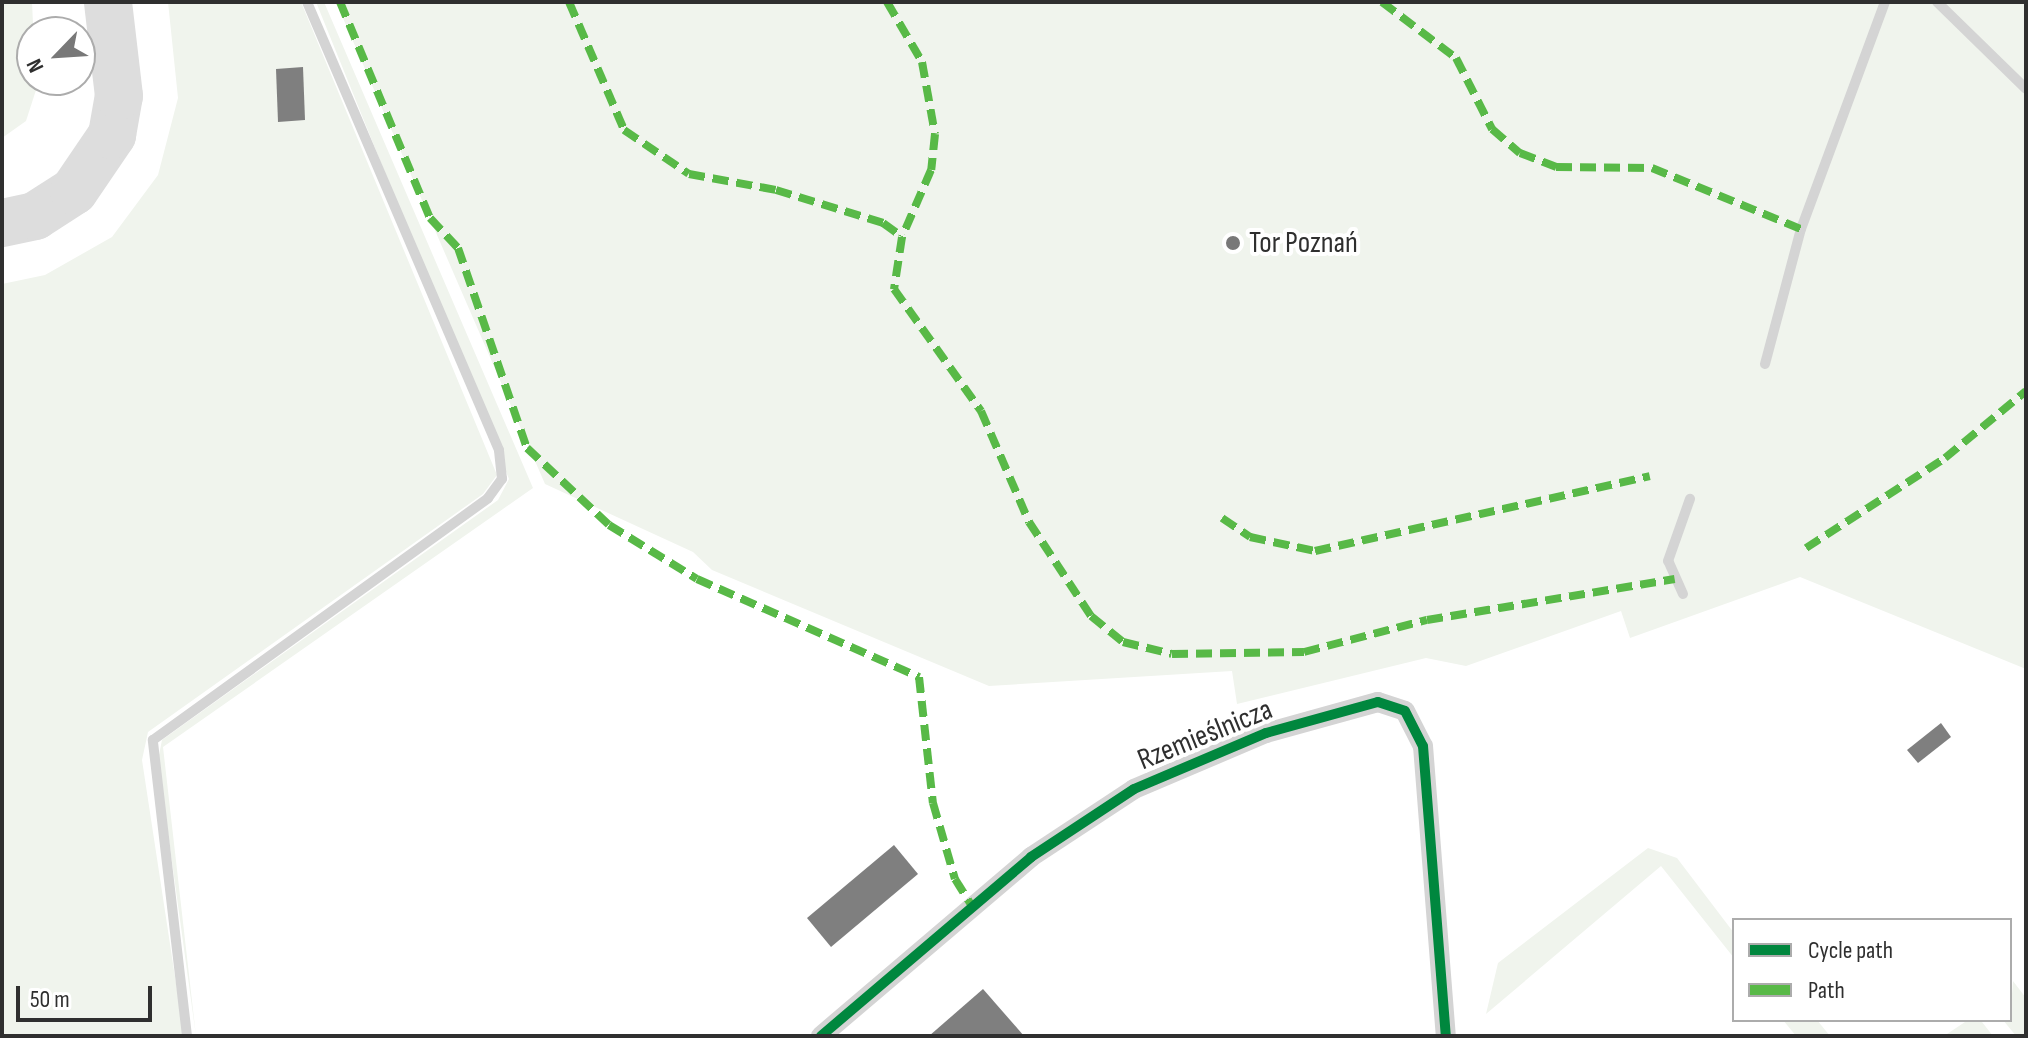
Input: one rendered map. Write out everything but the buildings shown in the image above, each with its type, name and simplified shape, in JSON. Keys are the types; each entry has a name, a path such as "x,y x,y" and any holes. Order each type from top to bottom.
{"street":[{"name":"Rzemieślnicza","path":"821,1036 1031,857 1122,796 1253,738 1378,702 1405,711 1423,746 1446,1036"}],"lane":[{"path":"187,1036 153,740 488,498 502,479 499,450 307,2"},
{"path":"1765,364 1801,229 1885,2"},
{"path":"1937,2 2026,89"},
{"path":"1683,594 1668,561 1690,499"}],"shaded area":[{"path":"2,2 32,2 33,16 16,16 16,96 34,96 26,121 2,138"},
{"path":"168,2 301,2 497,475 483,494 148,732 142,760 184,1036 2,1036 2,284 45,275 112,237 158,175 178,98"},
{"path":"316,2 324,2 533,488 163,747 196,1036 158,760 162,740 498,500 509,479"},
{"name":"Tor Poznań","path":"336,2 2026,2 2026,669 1800,577 1630,638 1621,611 1466,666 1426,658 1237,704 1232,671 989,686 712,570 693,552 545,484"},
{"path":"1648,848 1677,858 1732,930 1732,955 1661,866 1486,1014 1498,963"},
{"path":"2013,981 2026,998 2026,1036 2016,1036 2005,1022 2012,1022"},
{"path":"1785,1022 1819,1022 1830,1036 1796,1036"},
{"path":"1965,1022 1982,1022 1993,1036 1944,1036"}],"taxiway":[{"path":"2,223 35,216 74,191 112,135 119,96 108,2"}],"marked path":[{"path":"340,2 430,218 458,248 527,448 609,525 697,579 919,677 933,803 955,879 972,906"},
{"path":"569,2 624,130 689,174 776,190 883,223 902,237"},
{"path":"887,2 922,62 935,134 931,170 902,237 894,289 981,411 1029,522 1091,616 1123,642 1172,654 1304,652 1427,620 1675,579"},
{"path":"1382,2 1456,58 1492,129 1520,153 1556,167 1652,168 1801,229"},
{"path":"1806,548 1945,458 2026,391"},
{"path":"1222,518 1250,537 1315,551 1650,476"}],"cycle path":[{"path":"821,1036 1031,857 1134,789 1266,733 1378,702 1405,711 1423,746 1446,1036"}],"place":[{"name":"Tor Poznań","path":"1233,243"}]}
